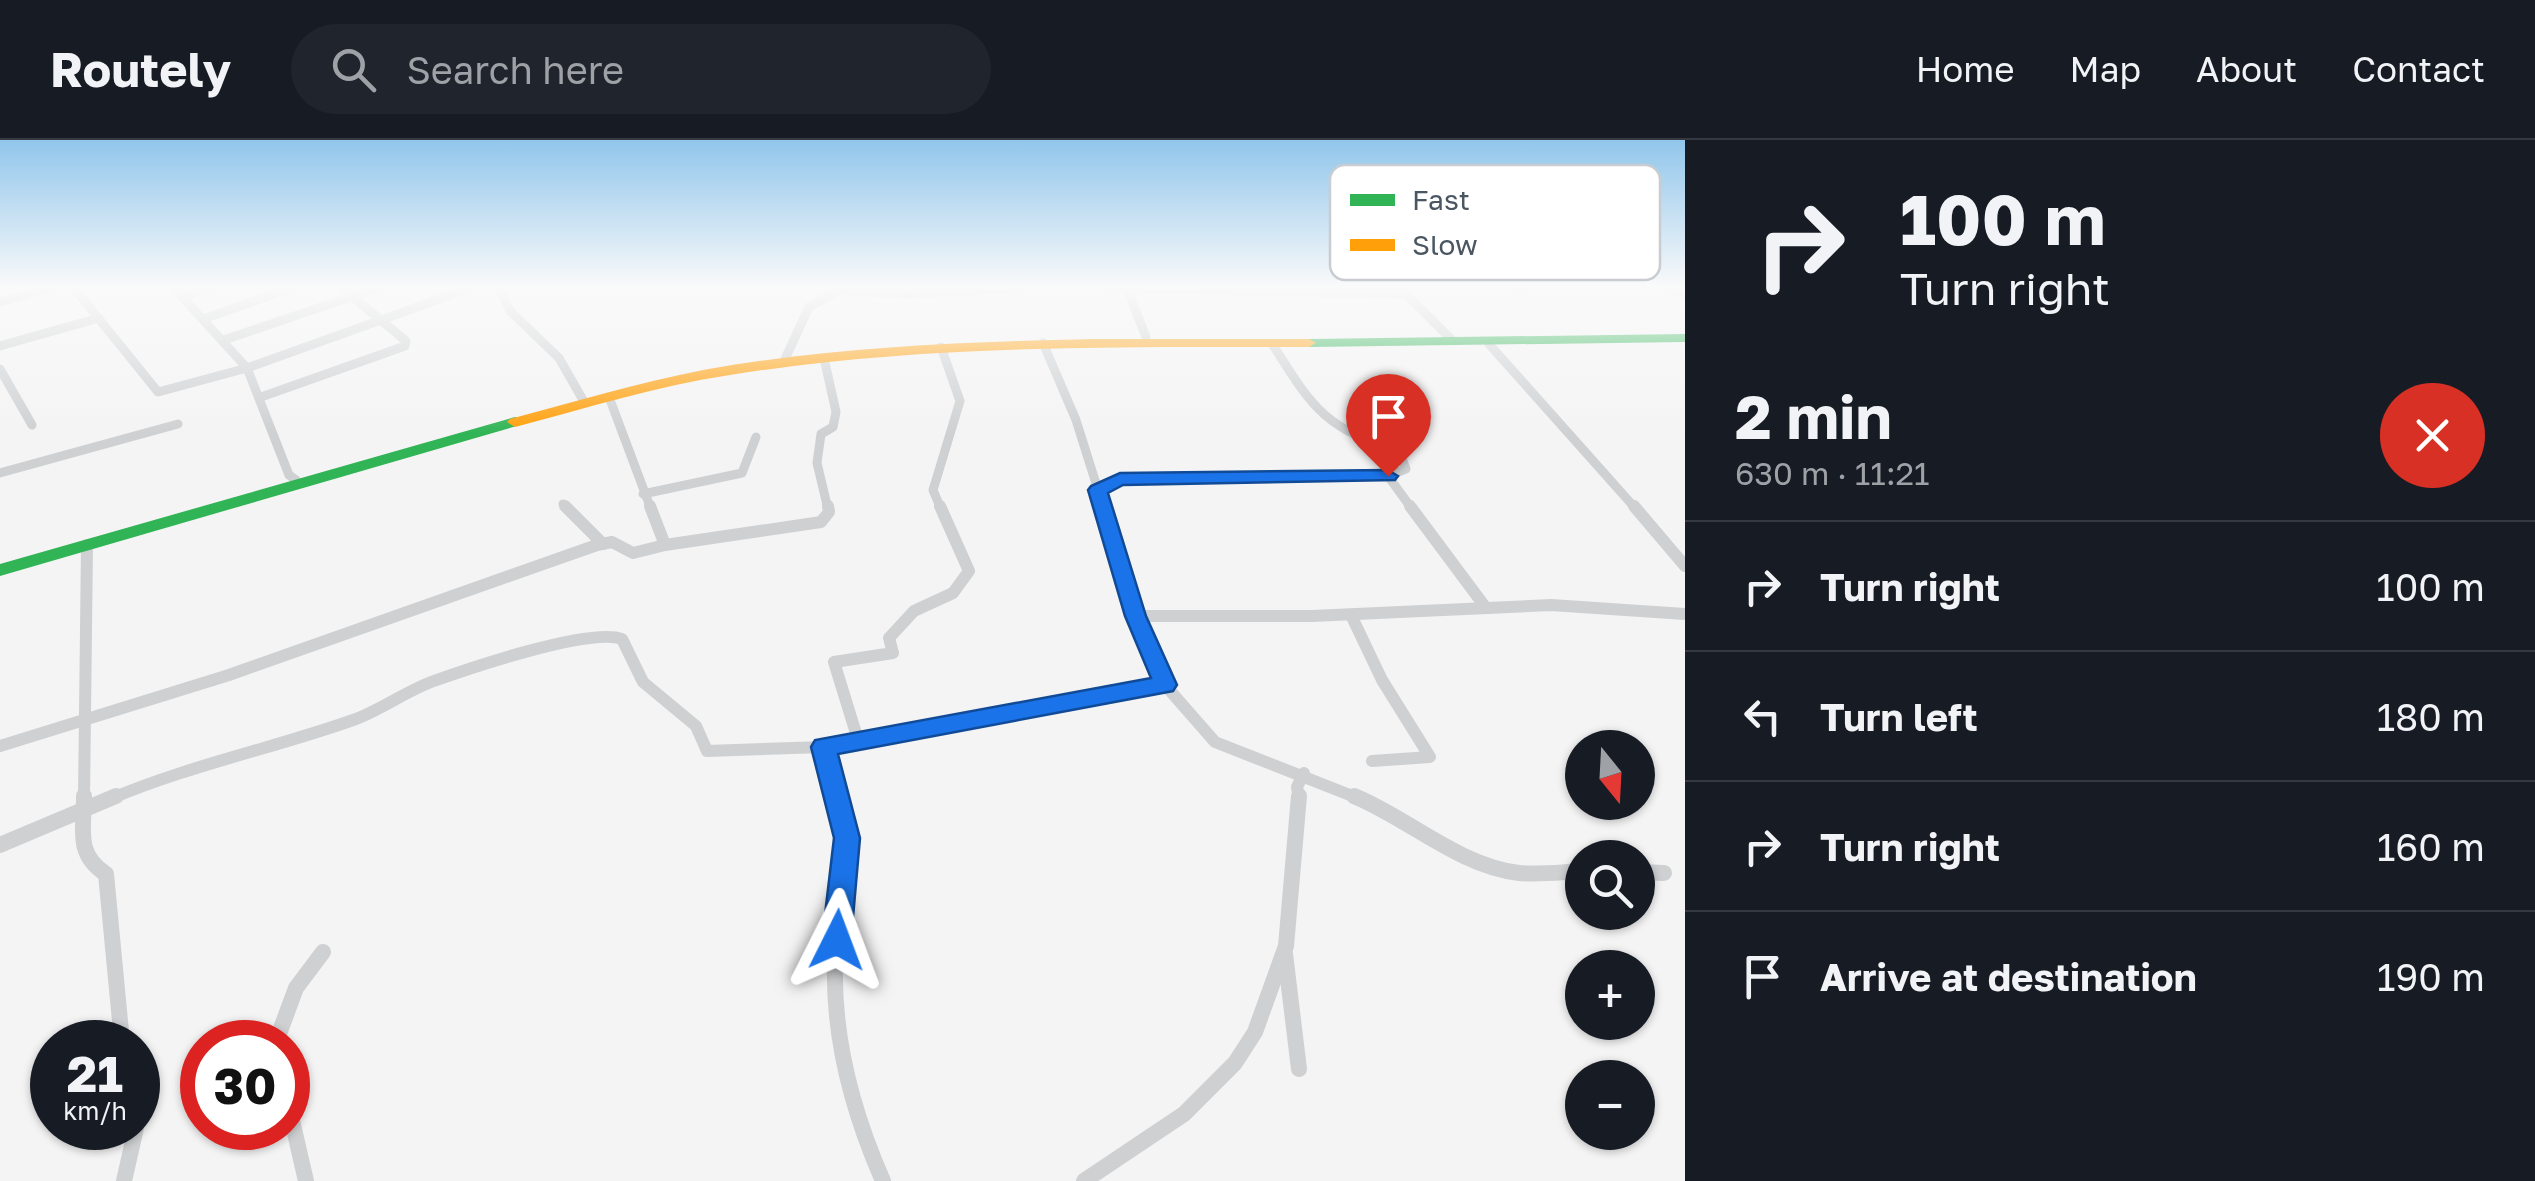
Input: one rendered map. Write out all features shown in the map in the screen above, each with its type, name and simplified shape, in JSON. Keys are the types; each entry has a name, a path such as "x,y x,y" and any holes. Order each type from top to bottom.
{"main road":[{"path":"0,558 583,400 785,358 949,342 1146,337 1452,340 1611,337"},
{"path":"0,570 293,478 702,376 824,358 1043,343 1489,344 1651,337"}],"street":[{"path":"0,346 34,337"},
{"path":"115,337 158,392 247,368 335,337"},
{"path":"221,337 247,368 293,478"},
{"path":"224,340 234,337"},
{"path":"260,398 406,346 400,337"},
{"path":"537,337 559,358 583,400"},
{"path":"785,358 794,337"},
{"path":"1449,337 1452,340"},
{"path":"1043,343 1076,420 1136,616 1165,685 1206,737 1384,808 1450,848 1516,873 1565,872"},
{"path":"1489,344 1554,412 1685,566"},
{"path":"1098,490 1120,479 1388,476 1406,468 1401,455 1343,432 1306,398 1273,345"},
{"path":"859,743 834,662 893,653 889,638 907,617 946,598 970,570 934,490 941,450 960,401 941,347"},
{"path":"0,746 229,675 603,544 612,542 633,553 821,522 826,517 817,464 821,434 834,427 836,412 824,358"},
{"path":"0,369 32,426"},
{"path":"609,398 664,545"},
{"path":"0,472 178,424"},
{"path":"643,494 742,473 748,469 756,436"},
{"path":"1388,476 1486,608"},
{"path":"562,504 603,544"},
{"path":"87,545 84,808 80,848 88,862 106,874 120,1020"},
{"path":"1136,616 1351,615 1602,606 1685,614"},
{"path":"1351,615 1382,680 1430,757 1372,761"},
{"path":"0,845 84,808 202,764 358,718 429,684 488,664 612,635 622,639 643,682 696,726 707,751 859,743 1165,685"},
{"path":"824,747 847,838 834,963 837,1030 864,1138 884,1181"},
{"path":"1084,1181 1211,1094 1264,1025 1285,952 1295,842 1303,812 1296,787 1304,773"},
{"path":"1655,873 1664,873"},
{"path":"284,1020 296,988 322,952"},
{"path":"1285,952 1299,1069"},
{"path":"124,1181 131,1150"},
{"path":"299,1150 306,1181"}],"traffic: fast":[{"path":"1309,343 1685,338"},
{"path":"0,570 515,422"}],"traffic: slow":[{"path":"515,422 704,375 803,360 1019,345 1309,343"}],"route":[{"path":"837,940 838,898 847,838 824,747 1165,685 1149,654 1104,520 1098,490 1120,479 1361,473 1388,476"}]}
